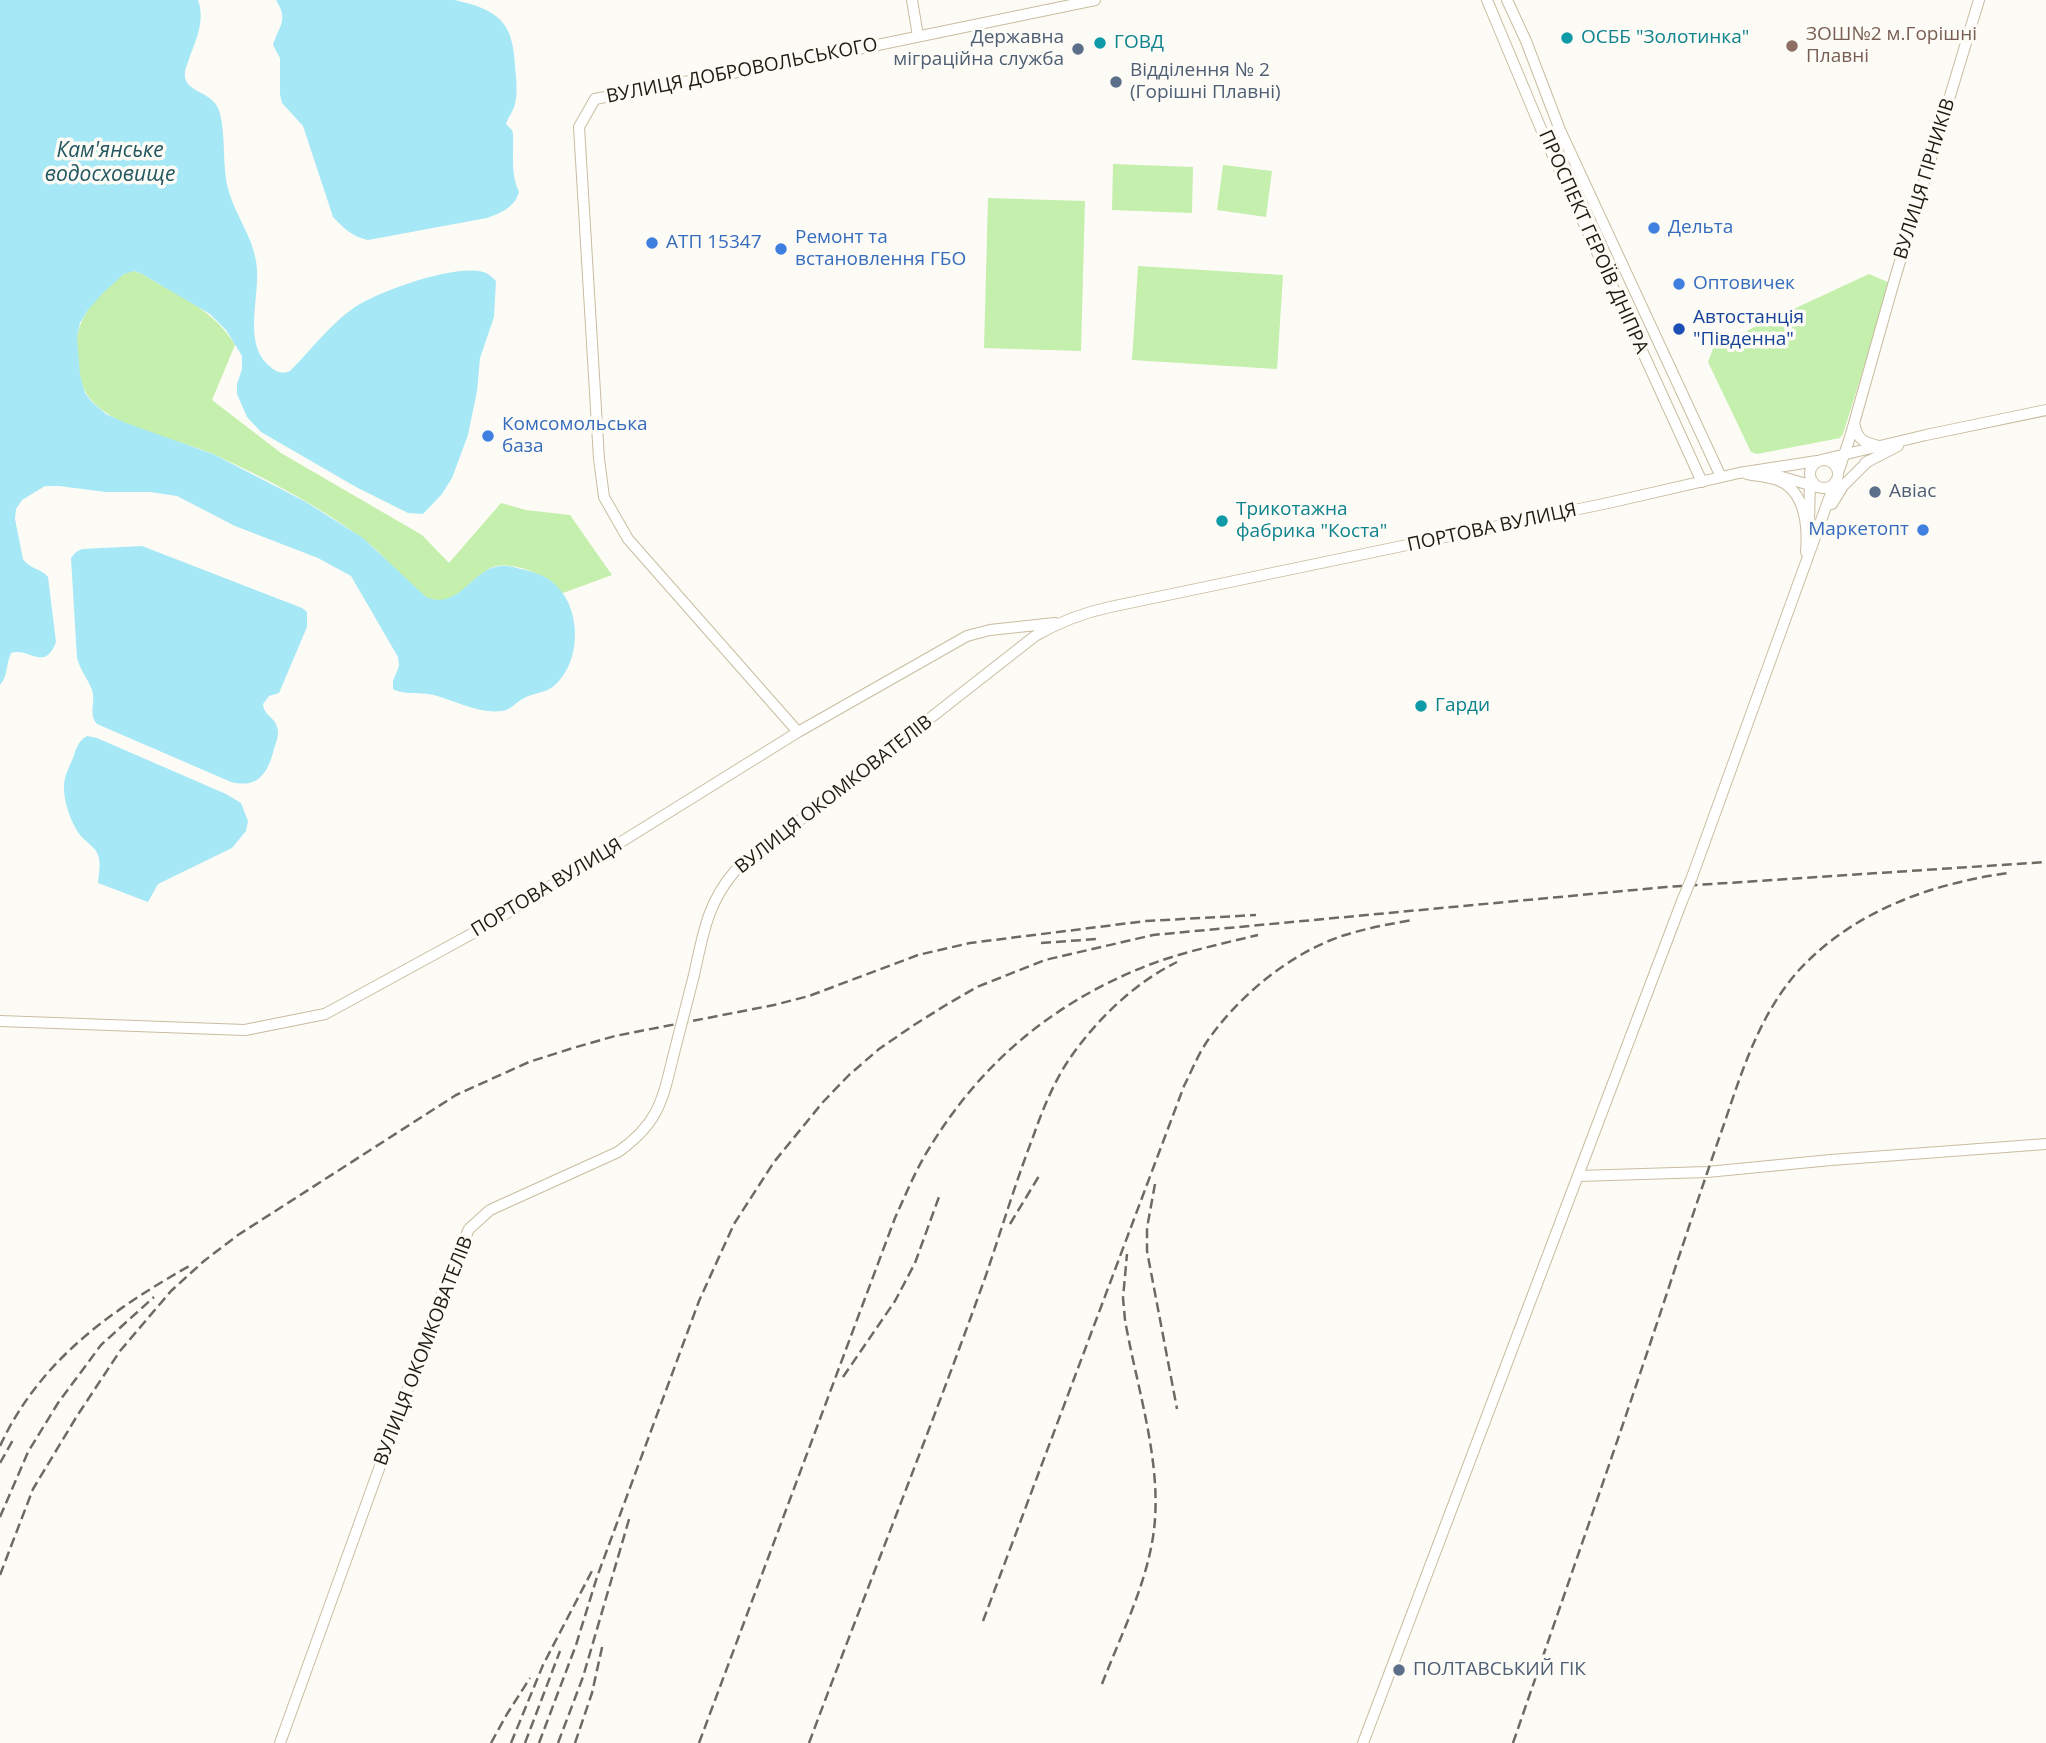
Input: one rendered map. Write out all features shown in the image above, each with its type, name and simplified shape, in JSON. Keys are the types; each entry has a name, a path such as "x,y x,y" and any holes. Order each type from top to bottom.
{"street":[{"path":"912,0 918,36"},
{"name":"ВУЛИЦЯ ДОБРОВОЛЬСЬКОГО","path":"797,732 628,539 604,498 599,459 579,127 595,99 1095,0"},
{"name":"ПРОСПЕКТ ГЕРОЇВ ДНІПРА","path":"1487,0 1544,136 1702,482"},
{"name":"ПРОСПЕКТ ГЕРОЇВ ДНІПРА","path":"1507,0 1565,141 1721,477"},
{"name":"ВУЛИЦЯ ГІРНИКІВ","path":"1810,547 1851,434 1979,0"},
{"path":"1739,473 1821,460 2046,410"},
{"path":"1854,422 1858,436 1869,444 1879,446"},
{"path":"1810,547 1813,483 1810,468 1837,453 1845,446 1851,434"},
{"path":"1739,473 1777,475 1828,488 1837,478 1918,437"},
{"path":"1821,460 1831,461 1837,469 1837,478"},
{"path":"1363,1743 1692,877 1810,547 1843,486 1868,461"},
{"path":"1739,473 1781,481 1797,497 1803,509 1810,547"},
{"name":"ПОРТОВА ВУЛИЦЯ","path":"1013,653 1035,636 1083,613 1739,473"},
{"name":"ПОРТОВА ВУЛИЦЯ","path":"0,1021 246,1030 325,1014 486,926 797,732 967,636 990,630 1058,623"},
{"name":"ВУЛИЦЯ ОКОМКОВАТЕЛІВ","path":"280,1743 450,1272 469,1229 490,1210 618,1152 636,1140 650,1125 661,1103 708,915 724,884 735,872 1013,653"},
{"path":"1578,1176 1707,1172 2046,1144"}],"green space":[{"path":"1113,164 1193,167 1192,213 1112,210"},
{"path":"1223,165 1272,171 1266,217 1217,210"},
{"path":"988,198 1085,201 1081,351 984,348"},
{"path":"1138,266 1283,275 1277,369 1132,360"},
{"path":"129,271 142,274 205,312 235,345 212,400 281,453 422,535 449,563 501,503 526,510 570,515 612,575 563,593 547,579 533,572 512,566 496,566 481,574 458,594 441,601 432,600 409,584 366,541 300,498 213,454 132,426 103,411 87,395 81,381 77,357 78,331 95,301 112,283"},
{"path":"1869,274 1890,283 1843,434 1840,438 1757,454 1751,452 1708,362 1714,346"}],"water":[{"name":"Кам'янське водосховище","path":"0,0 198,0 201,14 199,28 185,77 190,86 215,103 221,117 229,192 256,261 256,342 260,354 275,370 283,373 290,371 346,314 381,294 418,280 454,272 483,272 496,281 494,317 480,358 477,391 468,435 452,478 442,494 423,514 408,513 356,487 261,432 247,417 237,394 242,356 226,330 210,314 142,274 134,271 124,274 103,293 80,323 77,337 80,375 85,393 106,414 213,454 306,502 363,538 426,597 447,599 463,590 478,576 498,566 525,570 548,579 561,591 569,604 575,633 570,662 554,686 524,698 502,711 476,709 434,695 397,691 393,689 393,681 399,666 398,657 351,576 318,558 235,526 177,496 59,486 45,486 22,500 16,509 15,519 23,559 48,577 56,642 47,656 41,658 18,652 11,653 0,685"},
{"path":"276,0 455,0 482,8 500,20 511,38 516,80 515,104 506,124 513,134 513,171 519,192 511,206 487,218 368,240 345,228 333,217 303,126 282,103 280,58 273,45 282,18"},
{"path":"142,546 307,612 307,627 279,693 269,696 263,704 265,711 276,723 278,735 269,765 255,781 241,784 231,782 97,724 94,720 92,690 77,658 71,558 82,549"},
{"path":"87,736 226,794 241,803 248,821 246,831 232,848 158,884 148,902 98,883 98,855 76,829 64,793 65,778 76,748"}],"railway":[{"path":"539,1743 699,1301 734,1224 774,1162 849,1075 879,1049 946,1005 977,987 1045,960 1153,935 1666,887 2046,862"},
{"path":"1513,1743 1737,1085 1762,1025 1785,987 1799,970 1821,949 1869,916 1950,884 2008,873"},
{"path":"0,1575 33,1489 120,1351 171,1291 238,1235 456,1095 529,1062 573,1048 615,1036 809,996 918,955 970,943 1146,921 1256,915"},
{"path":"983,1621 1184,1086 1206,1043 1249,993 1305,953 1345,935 1413,920"},
{"path":"699,1743 895,1218 920,1164 950,1116 997,1062 1023,1038 1080,998 1160,961 1258,935"},
{"path":"1041,943 1097,939"},
{"path":"809,1743 964,1336 1026,1155 1053,1088 1068,1061 1116,1004 1177,962"},
{"path":"1010,1224 1039,1176"},
{"path":"1155,1184 1147,1228 1147,1251 1177,1409"},
{"path":"843,1377 895,1301 915,1263 940,1194"},
{"path":"1102,1684 1144,1575 1153,1537 1155,1510 1155,1483 1148,1428 1125,1320 1123,1298 1127,1254"},
{"path":"0,1446 16,1415 35,1388 80,1340 161,1282 191,1265"},
{"path":"0,1517 28,1452 58,1403 101,1345 154,1297"},
{"path":"0,1463 13,1440"},
{"path":"558,1743 583,1677 630,1516"},
{"path":"511,1743 543,1665 593,1569"},
{"path":"575,1743 592,1693 603,1643"},
{"path":"525,1743 560,1651"},
{"path":"491,1743 530,1678"}],"place":[{"name":"ОСББ \"Золотинка\"","path":"1567,38"},
{"name":"ГОВД","path":"1100,43"},
{"name":"ЗОШ№2 м.Горішні Плавні","path":"1792,46"},
{"name":"Державна міграційна служба","path":"1078,49"},
{"name":"Відділення № 2 (Горішні Плавні)","path":"1116,82"},
{"name":"Дельта","path":"1654,228"},
{"name":"АТП 15347","path":"652,243"},
{"name":"Ремонт та встановлення ГБО","path":"781,249"},
{"name":"Оптовичек","path":"1679,284"},
{"name":"Автостанція \"Південна\"","path":"1679,329"},
{"name":"Комсомольська база","path":"488,436"},
{"name":"Авіас","path":"1875,492"},
{"name":"Трикотажна фабрика \"Коста\"","path":"1222,521"},
{"name":"Маркетопт","path":"1923,530"},
{"name":"Гарди","path":"1421,706"},
{"name":"ПОЛТАВСЬКИЙ ГІК","path":"1399,1670"}]}
